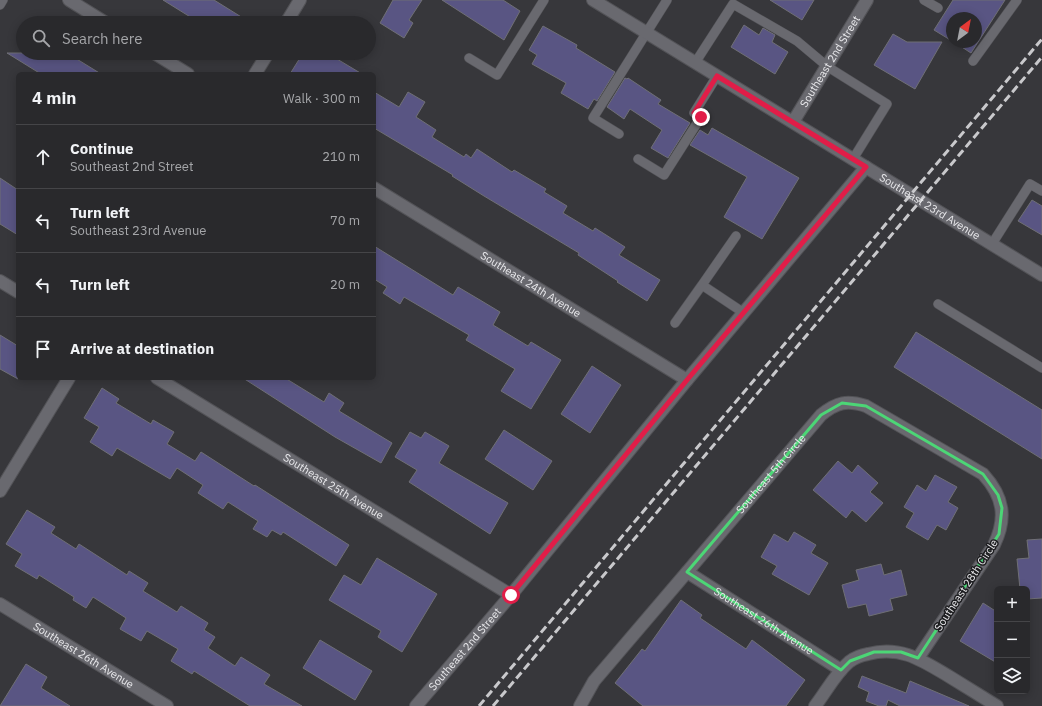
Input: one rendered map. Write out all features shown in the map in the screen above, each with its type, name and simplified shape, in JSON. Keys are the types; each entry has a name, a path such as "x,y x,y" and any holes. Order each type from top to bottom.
{"street":[{"path":"69,0 95,16"},
{"path":"290,16 300,0"},
{"name":"Southeast 23rd Avenue","path":"593,0 1042,276"},
{"name":"Southeast 2nd Street","path":"793,122 868,0"},
{"path":"165,60 185,72"},
{"path":"256,72 264,60"},
{"name":"Southeast 2nd Street","path":"416,706 511,595 687,380 866,167"},
{"name":"Southeast 24th Avenue","path":"376,189 687,380"},
{"path":"0,281 16,291"},
{"path":"0,491 68,380"},
{"name":"Southeast 25th Avenue","path":"160,380 511,595"},
{"name":"Southeast 5th Circle","path":"580,706 594,681 821,415 830,407 842,403 854,402 866,406 983,474 992,483 1002,508"},
{"name":"Southeast 28th Circle","path":"918,658 994,545 999,534 1002,521 1002,508"},
{"name":"Southeast 26th Avenue","path":"687,572 841,670"},
{"name":"Southeast 26th Avenue","path":"0,604 168,706"},
{"path":"815,706 841,670 850,661 862,655 888,651 901,652 918,658 996,706"}],"lane":[{"path":"0,5 3,0"},
{"path":"469,58 497,75 544,0"},
{"path":"619,134 593,118 667,0"},
{"path":"924,0 938,8"},
{"path":"973,61 1017,0"},
{"path":"696,63 733,4 797,41 828,67 887,104 853,160"},
{"path":"638,159 664,175 701,117 694,113 717,76"},
{"path":"992,244 1030,184 1042,191"},
{"path":"675,323 736,236"},
{"path":"702,285 744,313"},
{"path":"938,304 1042,368"}],"highlighted area":[{"path":"842,403 866,406 983,474 998,495 1002,508 999,534 918,658 901,652 874,652 850,661 841,670 687,572 821,415"}],"building":[{"path":"163,0 214,0 240,16 189,16"},
{"path":"393,0 422,0 409,20 413,23 404,38 380,23"},
{"path":"442,0 503,0 520,11 504,40"},
{"path":"770,0 814,0 802,20"},
{"path":"953,0 1005,0 982,36 982,12 946,12 946,37 934,30"},
{"path":"744,25 759,35 763,28 775,35 772,42 788,52 775,74 731,47"},
{"path":"543,26 577,45 576,48 615,72 597,101 594,99 588,109 561,93 566,83 532,64 537,55 529,50"},
{"path":"893,34 907,42 942,42 915,89 874,65"},
{"path":"963,48 974,48 971,53"},
{"path":"7,53 16,53 16,59"},
{"path":"18,60 78,60 98,72 38,72"},
{"path":"299,60 339,60 359,72 291,72"},
{"path":"625,78 628,78 661,100 658,104 690,123 668,158 651,148 662,130 630,109 624,119 607,107"},
{"path":"408,92 425,102 416,117 436,130 432,137 464,157 466,154 471,158 477,149 512,172 514,170 546,189 544,192 567,206 563,213 593,231 595,228 625,247 619,255 660,280 647,301 578,255 579,253 484,196 452,176 453,175 376,129 376,93 399,107"},
{"path":"712,128 799,178 762,239 724,217 747,177 690,145 700,130 708,135"},
{"path":"0,178 16,189 16,234 0,224"},
{"path":"1032,200 1042,206 1042,235 1018,221"},
{"path":"376,247 453,295 458,287 500,312 493,325 528,346 531,342 561,360 531,409 501,391 515,369 466,340 469,335 404,297 400,304 383,293 387,287 376,280"},
{"path":"916,332 1042,410 1042,459 894,367"},
{"path":"0,335 16,345 16,378 0,369"},
{"path":"592,366 621,385 590,433 561,414"},
{"path":"246,380 288,380 324,402 329,393 344,403 339,411 392,443 381,463 335,437"},
{"path":"102,388 119,399 116,403 151,424 153,420 174,432 167,444 195,461 201,452 349,545 336,566 283,532 281,535 272,530 267,537 253,529 258,521 228,502 223,509 198,493 203,485 177,468 170,479 117,448 112,456 90,442 99,427 84,418"},
{"path":"504,430 552,461 533,490 485,459"},
{"path":"410,432 421,438 425,432 449,446 439,463 508,503 490,534 409,482 417,470 395,457"},
{"path":"838,461 852,473 858,465 878,483 870,492 883,503 866,522 852,510 846,518 813,490"},
{"path":"935,475 957,487 948,502 958,508 946,530 937,525 928,540 906,527 914,513 904,507 917,485 926,491"},
{"path":"27,510 55,527 51,533 76,549 79,544 127,575 129,571 148,583 143,591 177,612 181,606 208,623 204,630 215,637 208,648 235,666 241,657 270,675 264,684 302,706 250,706 194,671 192,674 171,661 178,649 147,631 141,641 120,629 126,618 93,597 86,608 73,600 74,597 39,575 37,579 15,566 22,554 6,544"},
{"path":"794,532 816,545 811,553 828,563 809,595 772,574 777,566 761,557 774,534 788,542"},
{"path":"1042,539 1042,598 1030,599 1030,586 1020,586 1017,559 1029,558 1027,540"},
{"path":"377,558 437,594 402,652 378,637 381,631 329,600 344,575 361,585"},
{"path":"881,564 884,575 901,570 907,595 890,599 893,610 869,616 866,604 848,608 842,585 859,580 856,570"},
{"path":"681,600 702,615 700,618 746,649 752,640 805,680 786,706 643,706 615,683 642,649 645,651"},
{"path":"983,603 994,610 994,661 960,641"},
{"path":"320,640 372,671 355,700 303,668"},
{"path":"26,664 47,677 41,688 70,706 0,706"},
{"path":"862,676 906,693 910,681 969,706 900,706 888,700 886,706 879,706 866,701 869,692 858,687"}],"railway":[{"path":"479,706 1042,39"},
{"path":"493,706 1042,57"}],"route":[{"path":"511,595 687,380 866,167 717,76 694,113 701,117"}]}
